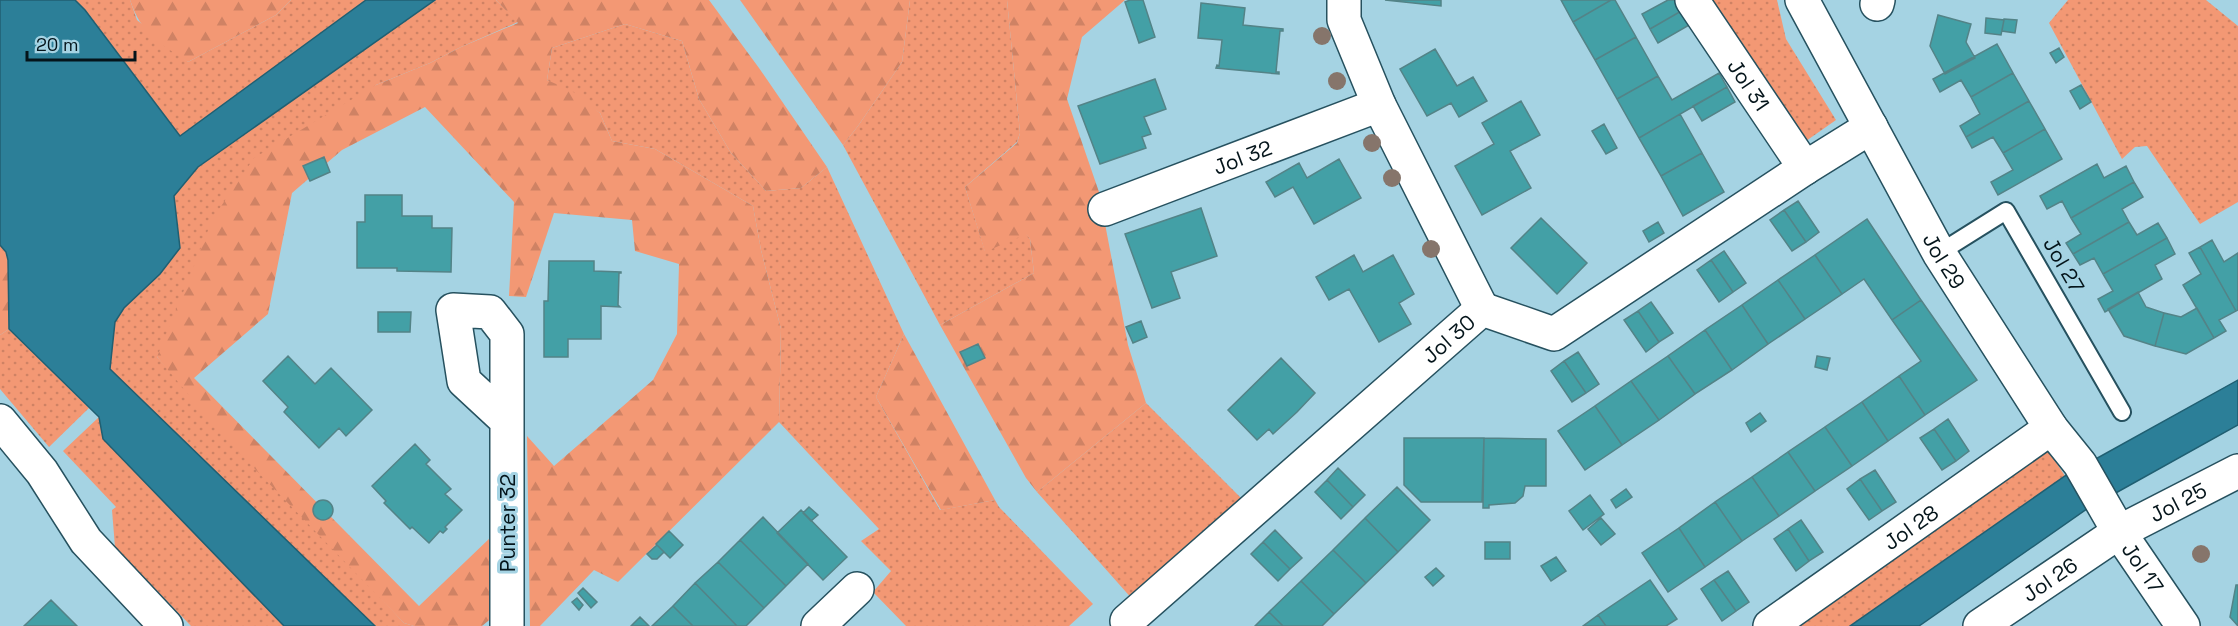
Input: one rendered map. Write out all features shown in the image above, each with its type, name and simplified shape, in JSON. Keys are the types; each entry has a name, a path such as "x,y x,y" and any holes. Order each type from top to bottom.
{"street":[{"path":"1344,0 1344,20 1379,105 1482,309"},
{"name":"Jol 31","path":"1692,0 1805,168"},
{"name":"Jol 29","path":"1802,0 1939,253 2051,428 2080,464 2112,520"},
{"name":"Jol 32","path":"1104,209 1379,105"},
{"name":"Jol 30","path":"1127,621 1482,309 1554,334 1871,127"},
{"name":"Punter 32","path":"506,420 507,626"},
{"path":"0,421 42,472 86,541 166,626"},
{"name":"Jol 28","path":"1770,626 2051,428"},
{"name":"Jol 25","path":"2112,520 2238,471"},
{"name":"Jol 26","path":"1980,626 2112,520"},
{"name":"Jol 17","path":"2112,520 2183,626"},
{"path":"818,626 857,589"}],"lane":[{"name":"Jol 27","path":"1939,253 2007,211 2122,412"}],"green space":[{"path":"75,0 130,0 137,20 188,62 276,15 291,0 366,0 180,136 85,10"},
{"path":"130,0 291,0 276,15 188,62 152,37 140,22"},
{"path":"435,0 496,0 518,22 376,85 157,357 404,623 414,626 375,626 109,369 115,322 124,308 180,248 174,196 198,167"},
{"path":"496,0 709,0 827,167 801,188 766,191 731,153 699,99 682,41 625,24 552,48 547,80 572,91 600,113 612,141 655,149 753,206 761,250 781,329 779,422 618,582 594,570 540,626 530,626 527,436 554,466 653,380 677,334 679,264 635,251 632,220 554,213 526,297 509,296 514,202 425,107 342,150 292,193 268,314 194,378 419,606 491,537 493,617 482,626 414,626 404,623 225,438 157,357 213,218 254,158 376,85 518,23"},
{"path":"740,0 910,0 902,62 843,145"},
{"path":"910,0 1007,0 1020,133 1017,142 965,187 985,251 1026,233 1030,239 1034,273 940,325 843,145 902,62"},
{"path":"1007,0 1125,0 1082,37 1067,99 1099,192 1128,345 1146,403 1037,492 1026,478 940,325 1034,273 1030,239 1026,234 985,252 965,187 1017,143 1020,133"},
{"path":"1710,0 1777,0 1786,39 1836,120 1806,141"},
{"path":"2068,0 2206,0 2238,26 2238,202 2200,224 2147,146 2135,147 2122,159 2049,23"},
{"path":"625,24 682,41 699,99 731,153 766,191 801,188 827,167 904,334 876,397 940,510 995,500 999,507 1093,604 1069,626 906,626 873,592 891,571 861,541 879,529 779,422 781,329 761,250 753,206 655,149 612,141 600,113 547,80 552,48"},
{"path":"0,245 6,252 8,260 9,329 0,335"},
{"path":"9,329 89,408 49,447 0,389 0,335"},
{"path":"904,334 995,500 941,510 876,397"},
{"path":"1146,403 1244,501 1134,601 1037,492"},
{"path":"99,417 103,439 284,626 191,626 115,547 112,510 116,507 63,451"},
{"path":"2041,439 2065,476 1850,626 1774,626"}],"water":[{"path":"0,0 75,0 85,10 180,136 366,0 435,0 198,167 174,196 180,248 160,274 124,308 115,322 110,369 375,626 284,626 103,439 99,417 9,329 8,260 6,252 0,245"},
{"path":"2238,380 2238,425 2087,509 1919,626 1850,626 2065,476"}],"building":[{"path":"1143,0 1155,37 1139,43 1125,2"},
{"path":"1385,0 1441,0 1441,6"},
{"path":"1561,0 1611,0 1573,22"},
{"path":"1611,0 1615,0 1636,37 1595,60 1573,22"},
{"path":"1668,0 1678,0 1683,10 1650,29 1642,14"},
{"path":"1201,3 1245,8 1243,25 1283,29 1280,31 1276,72 1279,74 1216,68 1217,65 1219,66 1222,40 1198,38"},
{"path":"1683,10 1691,24 1658,43 1650,29"},
{"path":"1938,15 1971,24 1966,42 1975,58 1945,74 1930,46"},
{"path":"1986,18 2004,20 2001,35 1985,33"},
{"path":"2004,19 2017,20 2015,33 2002,31"},
{"path":"1636,37 1658,76 1617,99 1595,60"},
{"path":"1997,44 2013,73 1971,97 1961,80 1940,92 1933,79"},
{"path":"2059,48 2064,57 2056,63 2050,53"},
{"path":"1435,49 1457,86 1473,77 1487,101 1459,117 1451,103 1427,116 1400,69"},
{"path":"1719,73 1727,87 1639,138 1617,99 1658,76 1672,100"},
{"path":"2013,73 2029,101 1966,137 1960,126 1980,114 1971,97"},
{"path":"1155,79 1166,109 1144,117 1151,134 1142,137 1146,148 1100,164 1078,106"},
{"path":"2081,85 2091,102 2080,109 2070,91"},
{"path":"1727,87 1735,102 1702,121 1693,106"},
{"path":"1521,101 1540,135 1510,151 1531,188 1482,215 1455,166 1494,144 1482,123"},
{"path":"2029,101 2045,129 2003,153 1993,137 1972,148 1966,137"},
{"path":"1680,114 1702,153 1661,176 1639,138"},
{"path":"1604,124 1617,148 1606,154 1592,131"},
{"path":"2045,129 2062,159 1998,195 1991,182 2013,170 2003,153"},
{"path":"1702,153 1724,192 1683,216 1661,176"},
{"path":"324,157 330,172 310,181 303,166"},
{"path":"1339,159 1361,198 1314,224 1293,187 1275,197 1266,182 1299,163 1307,178"},
{"path":"2097,164 2104,178 2126,166 2134,182 2071,218 2062,201 2047,209 2040,196"},
{"path":"2134,182 2143,197 2122,209 2129,222 2073,254 2066,243 2081,234 2071,218"},
{"path":"365,195 402,195 402,216 432,216 432,228 452,228 451,272 357,268 357,222 365,222"},
{"path":"1798,201 1819,232 1806,242 1784,210"},
{"path":"1201,208 1217,256 1171,272 1180,298 1152,308 1125,234"},
{"path":"1784,210 1806,242 1792,251 1770,220"},
{"path":"1541,218 1587,263 1557,294 1511,248"},
{"path":"1867,219 1921,300 1892,320 1864,279 1842,294 1815,255"},
{"path":"1658,222 1664,233 1649,242 1643,231"},
{"path":"2129,222 2137,235 2158,223 2167,238 2103,274 2094,258 2080,265 2073,254"},
{"path":"2167,238 2175,254 2155,265 2162,279 2105,312 2098,299 2113,291 2103,274"},
{"path":"2212,240 2224,262 2238,253 2238,310 2236,311 2200,247"},
{"path":"2200,247 2236,311 2219,320 2226,331 2214,338 2183,285 2201,274 2189,253"},
{"path":"1724,251 1746,283 1733,292 1711,260"},
{"path":"1354,255 1363,272 1393,255 1414,294 1399,303 1411,324 1379,342 1349,289 1329,300 1316,277"},
{"path":"1815,255 1842,294 1805,319 1778,280"},
{"path":"1711,260 1733,292 1719,302 1697,270"},
{"path":"549,261 594,261 594,271 621,272 619,273 618,305 620,307 601,306 601,339 568,339 568,357 544,357 544,301 548,301"},
{"path":"1778,280 1805,319 1768,344 1742,305"},
{"path":"2138,292 2146,307 2164,313 2155,346 2124,336 2108,309"},
{"path":"1921,300 1977,380 1925,415 1899,376 1921,361 1892,320"},
{"path":"1651,302 1673,333 1659,342 1638,311"},
{"path":"1742,305 1768,344 1732,370 1705,330"},
{"path":"2197,308 2214,338 2186,354 2155,346 2164,313 2181,317"},
{"path":"1638,311 1659,342 1646,352 1624,320"},
{"path":"378,312 411,312 410,332 378,332"},
{"path":"1141,321 1147,337 1133,343 1126,327"},
{"path":"1705,330 1732,370 1695,394 1668,356"},
{"path":"978,344 985,358 967,366 960,352"},
{"path":"1578,352 1599,384 1586,393 1564,361"},
{"path":"288,356 315,384 331,368 372,410 346,436 339,428 319,448 284,412 288,407 263,381"},
{"path":"1668,356 1695,394 1659,420 1631,381"},
{"path":"1817,356 1830,358 1827,370 1815,367"},
{"path":"1281,358 1315,393 1273,434 1269,429 1257,440 1228,410"},
{"path":"1564,361 1586,393 1572,402 1551,371"},
{"path":"1899,376 1925,415 1888,441 1862,402"},
{"path":"1631,381 1659,420 1622,445 1595,406"},
{"path":"1862,402 1888,441 1852,466 1825,427"},
{"path":"1595,406 1622,445 1585,470 1558,431"},
{"path":"1760,413 1766,421 1751,432 1746,423"},
{"path":"1948,419 1969,451 1956,461 1934,429"},
{"path":"1825,427 1852,466 1815,491 1788,452"},
{"path":"1934,429 1956,461 1942,470 1920,438"},
{"path":"1404,438 1484,438 1482,502 1421,502 1404,485"},
{"path":"1484,438 1546,439 1546,486 1525,486 1523,496 1515,503 1489,505 1489,508 1483,508"},
{"path":"415,444 430,460 426,464 451,489 445,494 462,510 445,527 447,529 443,533 440,531 429,543 412,527 410,529 384,503 386,501 372,486"},
{"path":"1788,452 1815,491 1779,516 1752,477"},
{"path":"1338,468 1365,495 1353,507 1327,480"},
{"path":"1875,470 1896,502 1882,511 1860,479"},
{"path":"1752,477 1779,516 1742,541 1715,502"},
{"path":"1860,479 1882,511 1869,520 1847,489"},
{"path":"1327,480 1353,507 1341,519 1315,492"},
{"path":"1397,487 1430,520 1398,552 1365,518"},
{"path":"1626,489 1632,497 1616,508 1611,500"},
{"path":"1590,495 1604,514 1583,530 1569,511"},
{"path":"323,500 330,503 333,510 330,517 323,520 316,517 313,510 316,503"},
{"path":"1715,502 1742,541 1705,567 1679,528"},
{"path":"809,507 818,515 811,521 803,513"},
{"path":"801,510 847,557 823,580 777,533"},
{"path":"763,517 808,564 786,586 740,540"},
{"path":"1365,518 1398,552 1366,583 1333,550"},
{"path":"1601,518 1615,534 1601,545 1588,529"},
{"path":"1801,520 1823,552 1809,561 1788,529"},
{"path":"1679,528 1705,567 1668,592 1642,553"},
{"path":"1788,529 1809,561 1796,571 1774,539"},
{"path":"1275,530 1302,558 1290,569 1263,542"},
{"path":"669,531 683,545 670,558 656,544"},
{"path":"740,540 786,586 764,608 718,562"},
{"path":"1263,542 1290,569 1278,581 1251,554"},
{"path":"1485,542 1510,542 1510,559 1485,559"},
{"path":"657,545 664,552 657,559 652,559 647,554"},
{"path":"1333,550 1366,583 1334,614 1301,581"},
{"path":"1556,557 1566,571 1551,581 1541,566"},
{"path":"718,562 764,608 746,626 737,626 695,583"},
{"path":"1436,568 1444,576 1433,586 1425,577"},
{"path":"1728,571 1749,602 1736,611 1714,580"},
{"path":"1650,580 1677,619 1666,626 1606,626 1598,615"},
{"path":"1714,580 1736,611 1722,621 1701,589"},
{"path":"1301,581 1334,614 1322,626 1283,626 1269,612"},
{"path":"695,583 737,626 693,626 673,606"},
{"path":"2236,585 2238,585 2238,626 2230,617"},
{"path":"583,588 597,602 591,608 578,593"},
{"path":"577,598 583,605 579,610 572,602"},
{"path":"51,600 77,626 24,626"},
{"path":"673,606 693,626 652,626"},
{"path":"1269,612 1283,626 1255,626"},
{"path":"1598,615 1606,626 1583,626"},
{"path":"640,617 649,626 631,626"}]}
